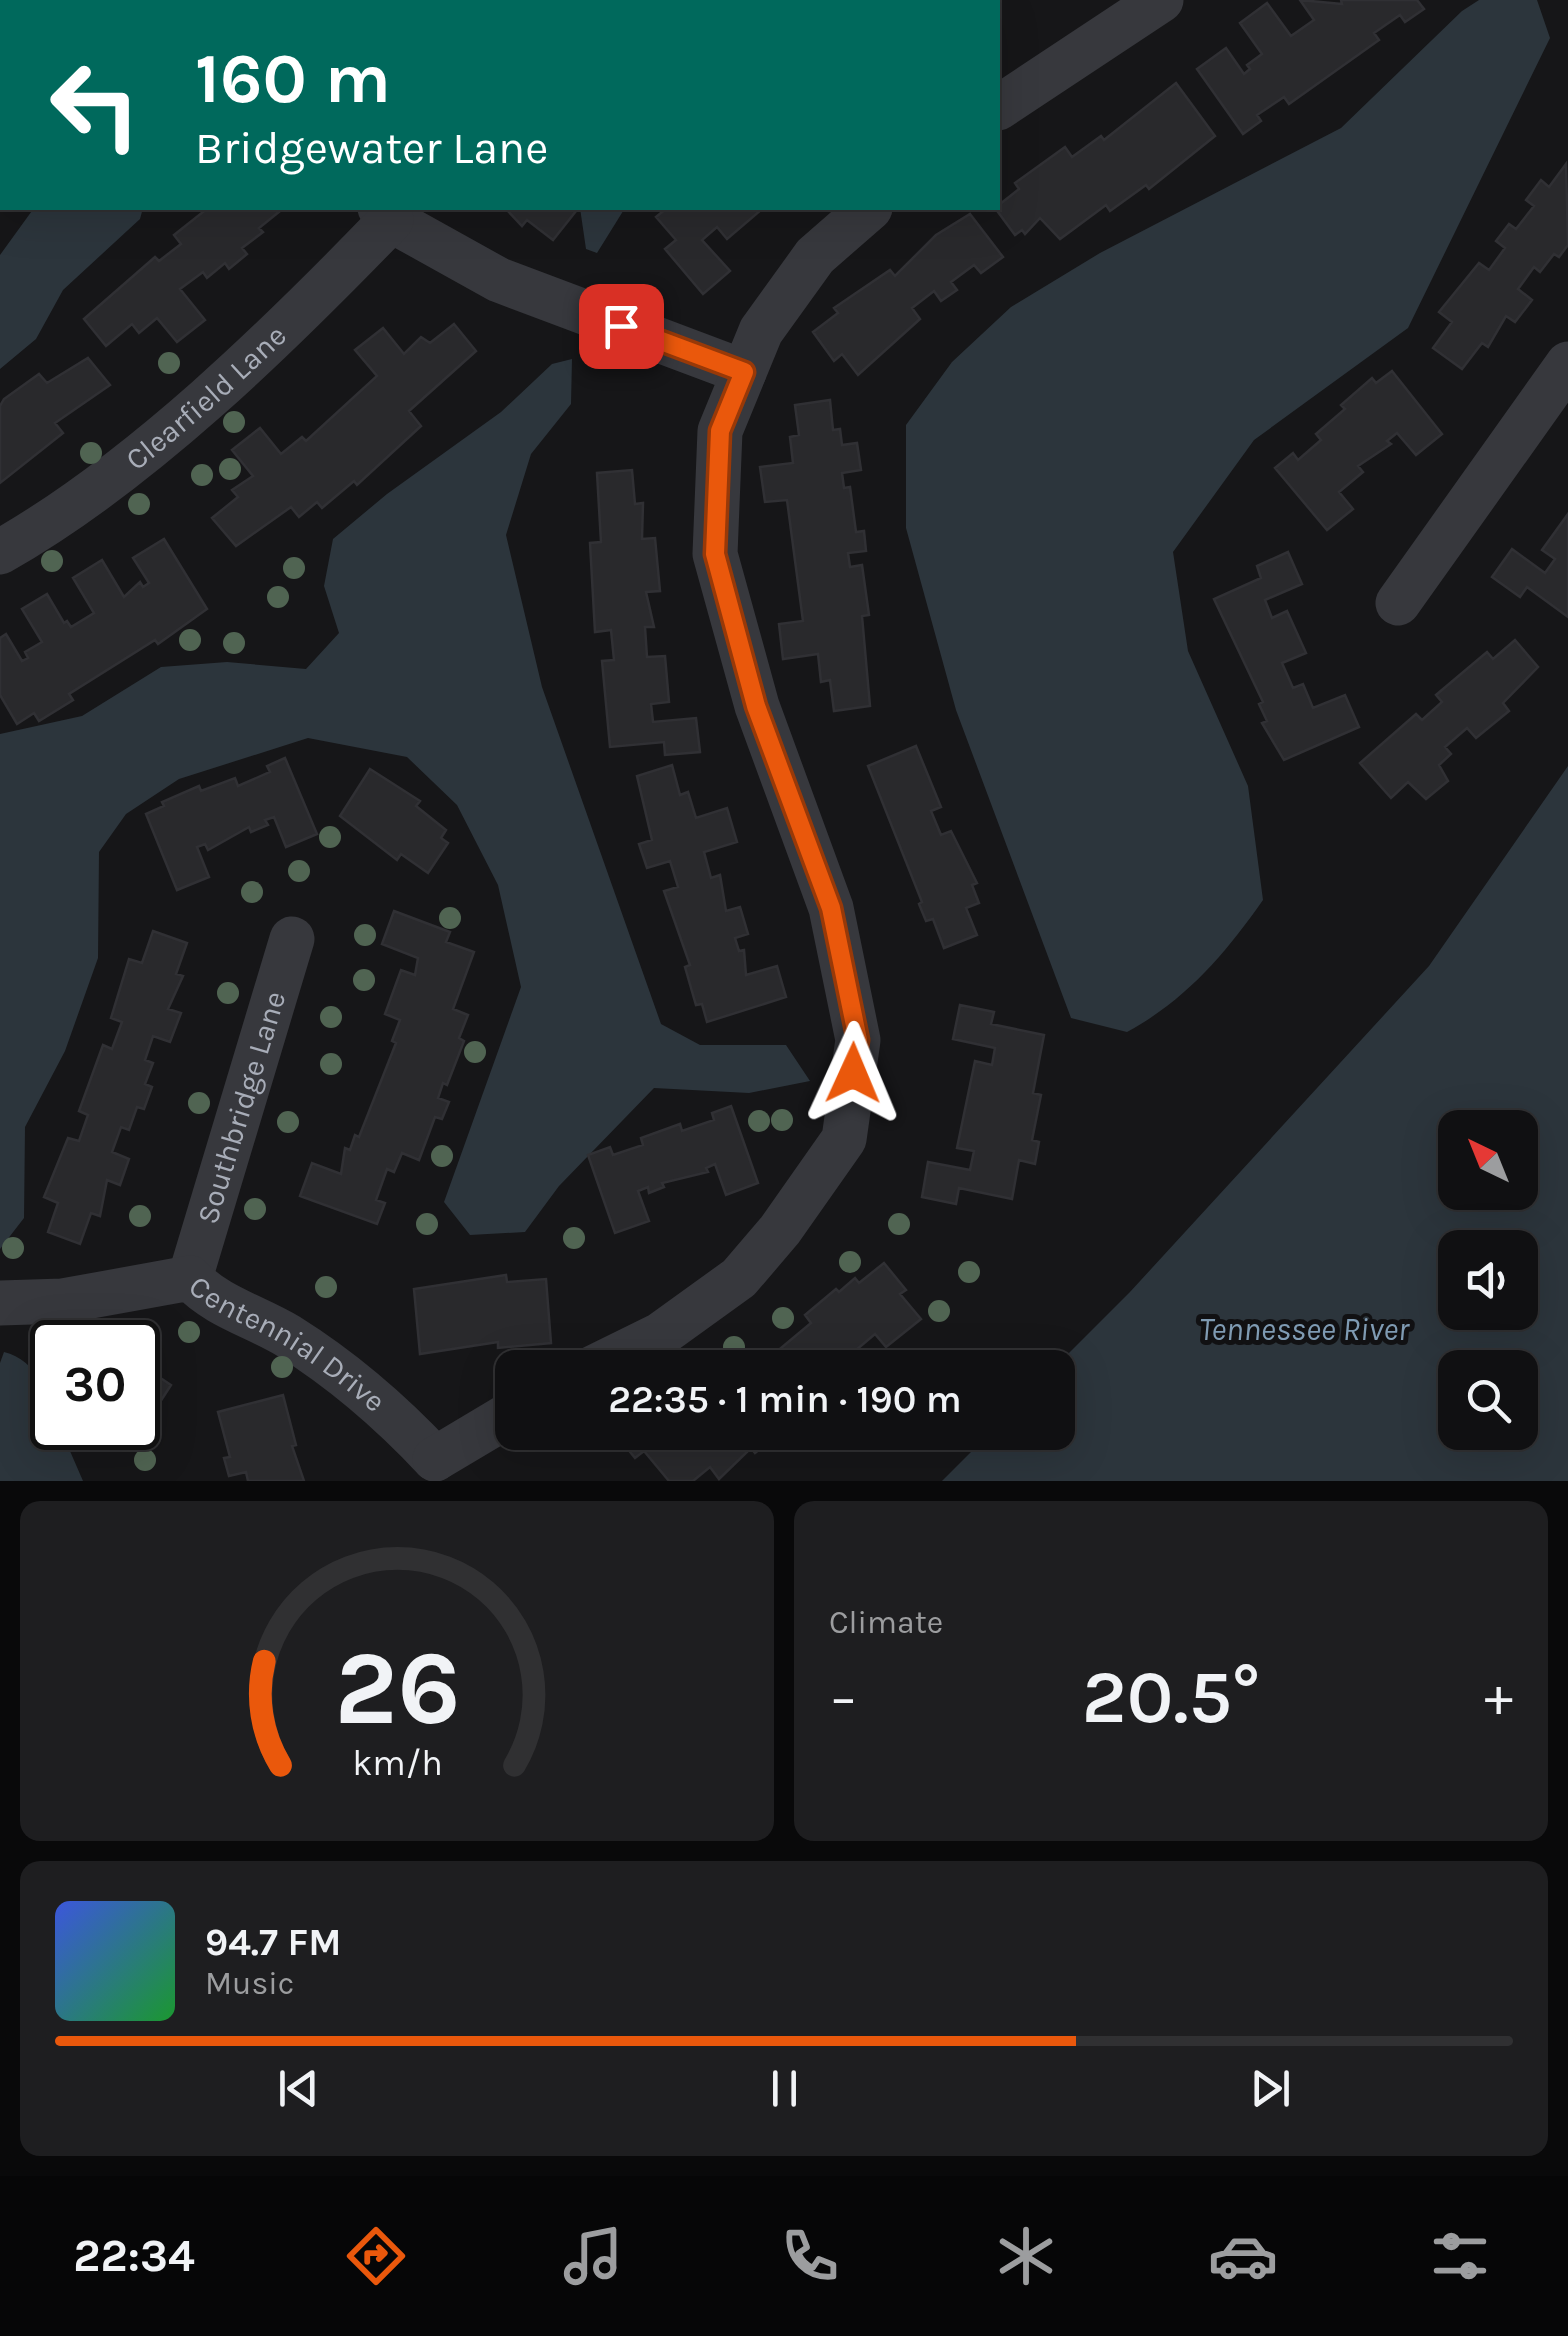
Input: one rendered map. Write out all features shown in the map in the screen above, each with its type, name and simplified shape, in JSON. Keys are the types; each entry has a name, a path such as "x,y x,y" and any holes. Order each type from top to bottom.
{"street":[{"path":"1003,93 1161,0"},
{"path":"630,1350 660,1335 738,1278 780,1230 844,1138 858,1040 831,908 756,706 715,554 720,431 760,331 815,256 868,210"},
{"path":"385,214 498,280 744,372"},
{"name":"Clearfield Lane","path":"0,552 124,465 216,388 312,302 385,214"},
{"path":"1398,604 1568,364"},
{"name":"Southbridge Lane","path":"190,1278 292,939"},
{"name":"Centennial Drive","path":"0,1302 63,1300 190,1278 206,1296 286,1335 380,1400 437,1470"},
{"path":"437,1470 495,1425"}],"water":[{"path":"1479,0 1537,0 1550,38 1408,328 1254,440 1173,552 1188,651 1248,786 1263,900 1203,974 1168,1005 1127,1032 1071,1018 956,710 906,528 906,425 952,362 1011,307 1100,253 1341,128 1462,11"},
{"path":"33,210 142,210 140,219 63,290 36,339 0,369 0,255"},
{"path":"580,210 624,210 597,253 586,249"},
{"path":"572,359 571,404 531,454 506,535 542,687 661,1024 700,1045 786,1045 810,1081 749,1093 654,1088 559,1186 525,1232 470,1235 444,1202 521,987 498,885 457,805 407,757 308,738 179,779 126,814 99,852 98,958 65,1051 25,1127 24,1218 0,1249 0,734 82,716 161,667 227,662 306,669 339,633 324,586 333,539 387,494 501,412 552,364"},
{"name":"Tennessee River","path":"1568,766 1568,1481 942,1481 973,1450 1075,1450 1072,1350 1429,966"},
{"path":"4,1352 30,1367 30,1450 70,1450 83,1481 0,1481 0,1363"}],"building":[{"path":"1300,0 1342,4 1341,0 1417,0 1424,9 1405,22 1400,15 1374,33 1379,40 1289,104 1284,97 1257,115 1261,121 1243,134 1197,69 1226,48 1244,74 1250,69 1247,65 1262,54 1240,23 1267,3 1291,36 1314,20"},
{"path":"1176,83 1215,136 1149,189 1146,185 1110,211 1106,205 1060,239 1040,218 1025,234 1022,230 1015,235 996,210 1019,189 1015,183 1065,147 1072,157 1101,136 1104,140"},
{"path":"1566,164 1568,245 1559,257 1554,254 1540,272 1534,267 1518,289 1532,300 1515,322 1506,316 1488,347 1482,343 1462,369 1433,348 1452,322 1439,312 1479,263 1489,270 1505,248 1496,241 1509,224 1516,229 1534,206 1526,200 1541,180 1549,187"},
{"path":"205,210 280,211 259,228 263,232 242,248 247,254 229,269 225,263 207,278 203,272 180,289 205,320 177,342 157,318 139,333 132,324 106,346 84,319 155,257 159,261 181,244 174,235"},
{"path":"507,210 576,211 553,240 527,220 522,226"},
{"path":"665,210 761,210 727,239 717,227 702,240 730,271 703,294 665,249 676,240 656,217"},
{"path":"970,214 1003,257 981,273 974,265 951,282 957,290 941,301 934,291 912,308 920,319 858,375 842,354 834,361 813,332 838,313 834,308 890,270 895,276 936,235"},
{"path":"454,324 476,351 409,411 421,426 357,485 354,481 322,508 317,502 299,517 291,507 236,546 212,518 238,497 232,490 253,476 232,450 260,428 281,454 302,437 306,441 377,376 355,350 383,328 404,354 421,337 430,343"},
{"path":"88,358 110,385 55,423 63,433 0,483 0,406 4,399 39,374 47,383"},
{"path":"1392,371 1442,434 1416,455 1397,433 1387,441 1391,444 1358,466 1363,472 1339,492 1353,509 1327,530 1275,468 1293,453 1298,460 1321,440 1316,434 1345,409 1341,405 1372,378 1376,383"},
{"path":"830,400 833,430 840,429 842,445 857,443 861,470 842,473 844,488 850,487 856,532 864,531 866,551 848,553 850,567 862,565 869,615 862,616 870,706 834,711 830,680 821,682 818,654 783,659 779,624 803,621 787,500 765,502 760,467 793,463 790,437 799,435 795,405"},
{"path":"632,470 635,504 643,503 642,539 655,538 660,591 646,592 654,627 645,627 647,657 665,656 669,702 651,704 653,722 696,718 700,752 665,755 664,742 610,747 602,661 614,660 611,630 595,632 590,543 601,542 597,473"},
{"path":"1568,514 1568,617 1527,587 1520,597 1492,577 1512,549 1545,573 1555,559 1542,550"},
{"path":"164,539 207,609 158,644 155,640 69,694 73,700 39,721 34,713 17,724 0,695 0,638 6,634 22,661 28,658 25,652 42,642 22,609 47,594 64,623 67,621 71,627 94,613 73,578 102,560 124,597 140,582 143,587 149,583 133,558"},
{"path":"1288,552 1302,584 1265,600 1272,618 1287,611 1306,653 1282,663 1293,688 1303,684 1313,708 1345,695 1359,727 1284,760 1262,723 1267,721 1259,704 1263,702 1214,599 1261,578 1257,566"},
{"path":"1515,640 1538,667 1503,703 1509,711 1476,738 1467,728 1445,747 1451,754 1439,765 1448,781 1426,799 1408,782 1391,798 1360,763 1416,714 1422,720 1442,702 1436,695 1487,652 1493,659"},
{"path":"916,746 941,807 931,811 941,835 951,831 977,883 972,885 979,903 966,908 977,935 944,948 933,919 926,921 868,766"},
{"path":"285,758 317,834 286,847 274,817 265,820 268,825 251,832 249,827 208,850 205,844 197,847 209,877 177,890 146,814 164,806 162,802 199,786 201,791 235,778 238,786 270,772 267,766"},
{"path":"672,765 680,795 688,792 696,818 727,808 737,842 704,852 711,878 720,875 726,911 740,907 748,934 735,938 739,951 744,950 746,975 777,966 786,997 707,1022 702,1004 696,1005 685,967 690,965 664,891 678,887 670,861 647,868 639,844 652,840 637,776"},
{"path":"370,769 420,801 416,806 446,830 441,838 448,843 428,873 401,854 397,860 340,816"},
{"path":"394,911 450,932 446,942 474,952 453,1009 468,1015 459,1038 464,1041 438,1098 449,1102 442,1119 435,1117 419,1160 402,1153 394,1172 387,1169 376,1200 385,1203 377,1224 300,1196 312,1163 341,1174 345,1148 350,1150 355,1135 359,1137 396,1043 392,1041 400,1020 385,1014 401,970 415,975 418,958 382,944"},
{"path":"153,931 187,943 176,974 183,976 168,1009 181,1013 170,1042 153,1036 145,1060 153,1063 145,1084 152,1087 144,1109 137,1107 129,1130 121,1127 112,1152 129,1159 120,1185 107,1180 100,1216 91,1213 80,1244 48,1232 58,1203 44,1197 68,1138 79,1141 88,1115 79,1111 103,1045 112,1049 122,1022 111,1018 129,959 142,963"},
{"path":"960,1005 994,1012 991,1024 1044,1035 1033,1093 1041,1095 1032,1140 1039,1142 1035,1164 1019,1160 1012,1199 959,1188 956,1204 922,1197 928,1162 970,1170 974,1151 957,1148 975,1061 992,1065 995,1048 953,1039"},
{"path":"731,1106 758,1183 726,1195 715,1164 706,1168 708,1172 662,1183 664,1187 649,1193 648,1187 638,1191 649,1221 615,1233 588,1155 610,1147 613,1155 643,1145 641,1138 680,1124 682,1131 714,1120 712,1113"},
{"path":"884,1263 906,1290 900,1294 921,1319 886,1347 875,1334 856,1350 779,1350 811,1323 805,1315 836,1289 839,1292 855,1278 859,1283"},
{"path":"506,1275 507,1282 546,1279 551,1343 498,1348 498,1342 420,1354 414,1289"},
{"path":"160,1378 171,1385 160,1402"},
{"path":"283,1395 296,1445 292,1446 304,1481 248,1481 246,1472 229,1476 224,1458 230,1457 218,1412"},
{"path":"629,1450 749,1450 719,1479 710,1467 693,1481 669,1481 644,1451 635,1458"}],"route":[{"path":"621,326 744,372 720,431 715,554 756,706 831,908 858,1040 853,1073"}]}
